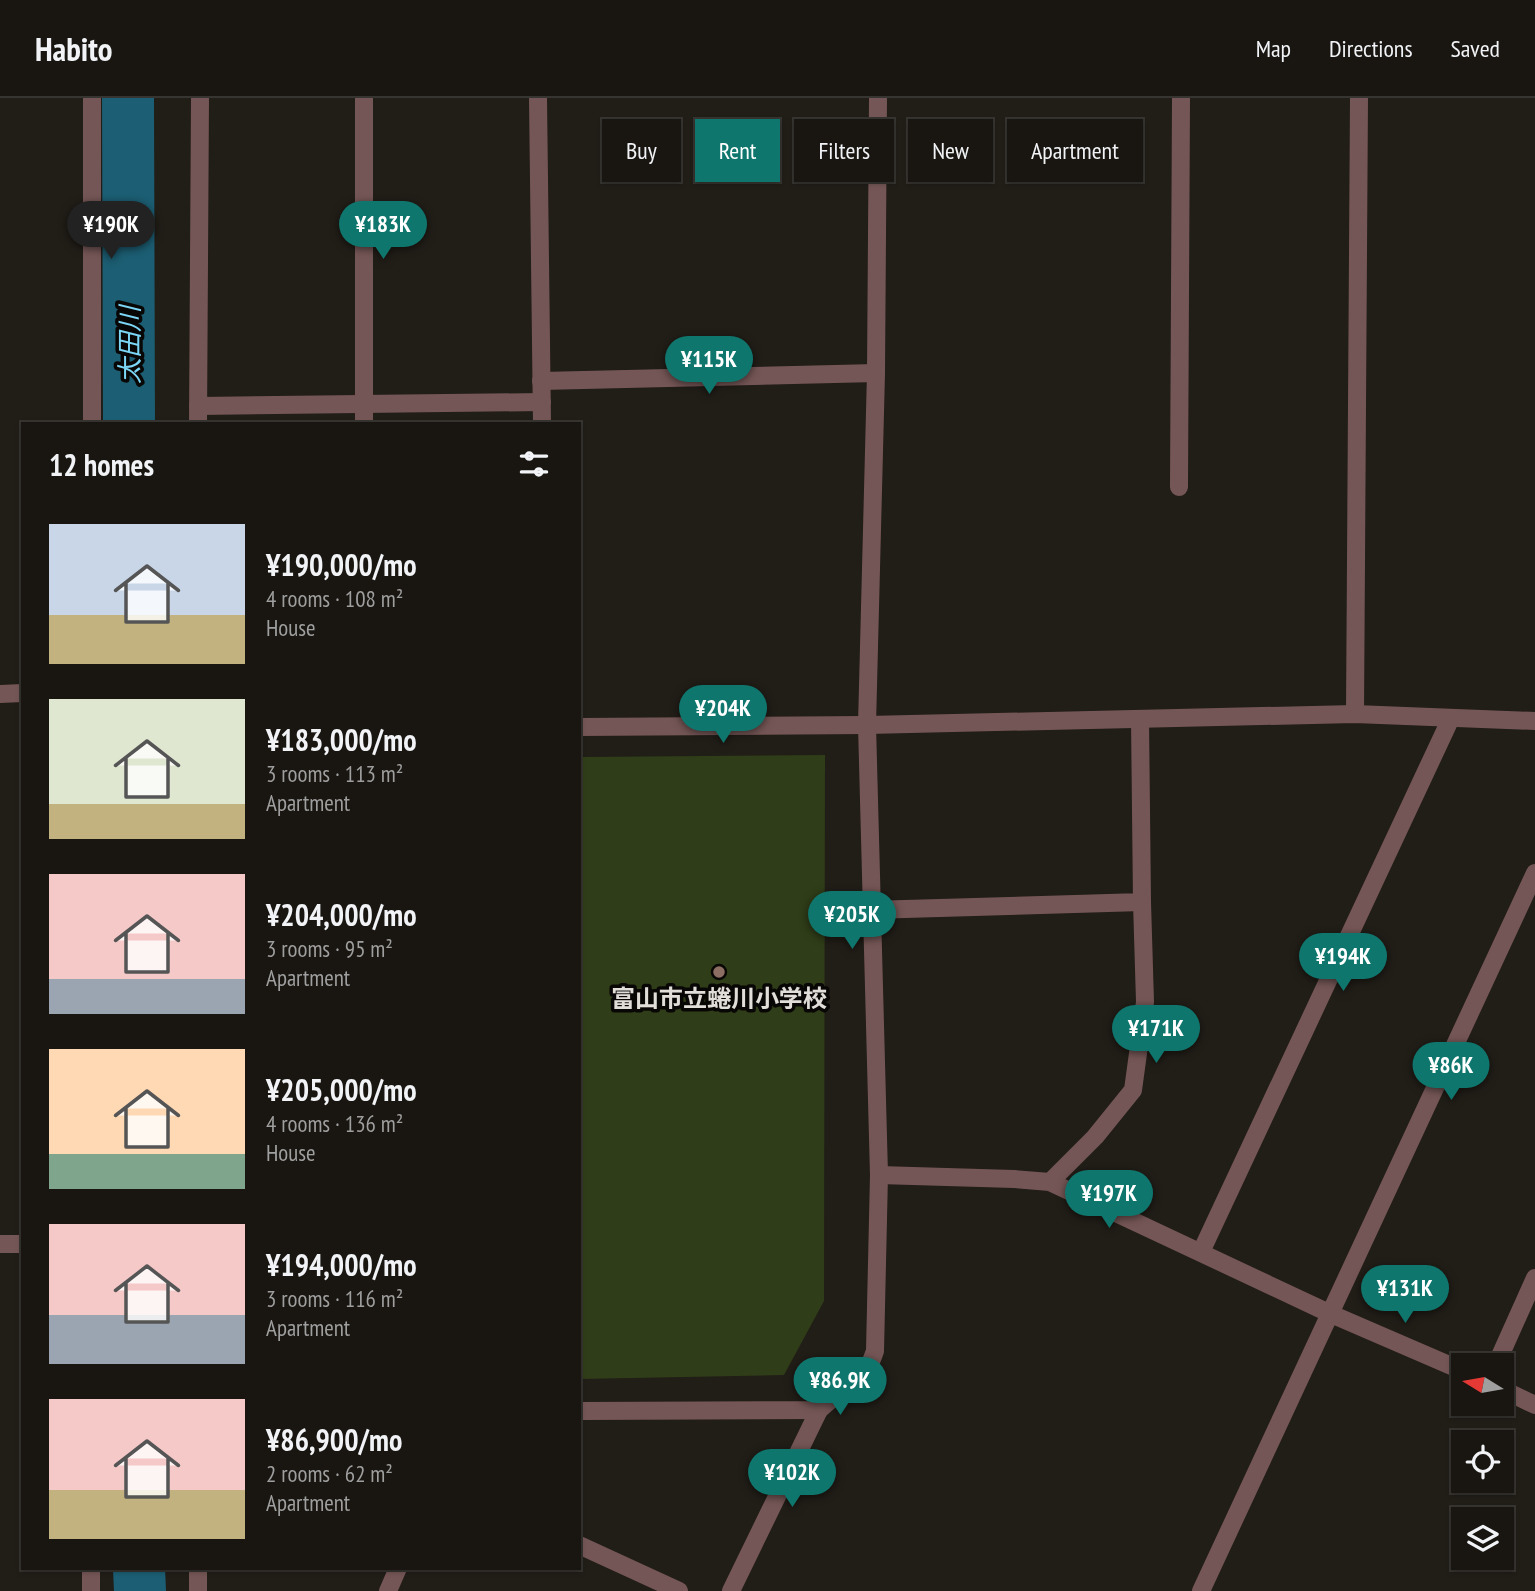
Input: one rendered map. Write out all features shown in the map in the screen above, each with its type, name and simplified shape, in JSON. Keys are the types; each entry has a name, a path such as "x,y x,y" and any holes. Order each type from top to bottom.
{"street":[{"path":"92,98 92,422"},
{"path":"200,98 198,415 364,404 541,402"},
{"path":"364,98 364,422"},
{"path":"538,98 542,422"},
{"path":"731,1591 818,1410 869,1367 876,1351 879,1175 867,725 876,373 878,98"},
{"path":"1179,487 1181,98"},
{"path":"1355,714 1359,98"},
{"path":"541,381 876,373"},
{"path":"0,694 21,694"},
{"path":"581,727 867,725 1355,714 1535,722"},
{"path":"1201,1252 1451,718"},
{"path":"1050,1182 1096,1137 1133,1090 1145,1002 1140,719"},
{"path":"1201,1591 1535,873"},
{"path":"870,910 1142,902"},
{"path":"879,1175 1050,1182 1331,1314 1451,1366"},
{"path":"0,1244 21,1244"},
{"path":"1501,1353 1535,1278"},
{"path":"1514,1395 1535,1405"},
{"path":"581,1411 818,1410"},
{"path":"581,1546 679,1591"},
{"path":"91,1570 91,1591"},
{"path":"198,1570 198,1591"},
{"path":"388,1591 397,1570"}],"green space":[{"name":"富山市立蜷川小学校","path":"825,755 824,1301 784,1375 581,1379 581,757"}],"waterway":[{"name":"太田川","path":"128,98 129,422"},
{"name":"太田川","path":"139,1570 140,1591"}],"place":[{"name":"富山市立蜷川小学校","path":"719,972"}]}
